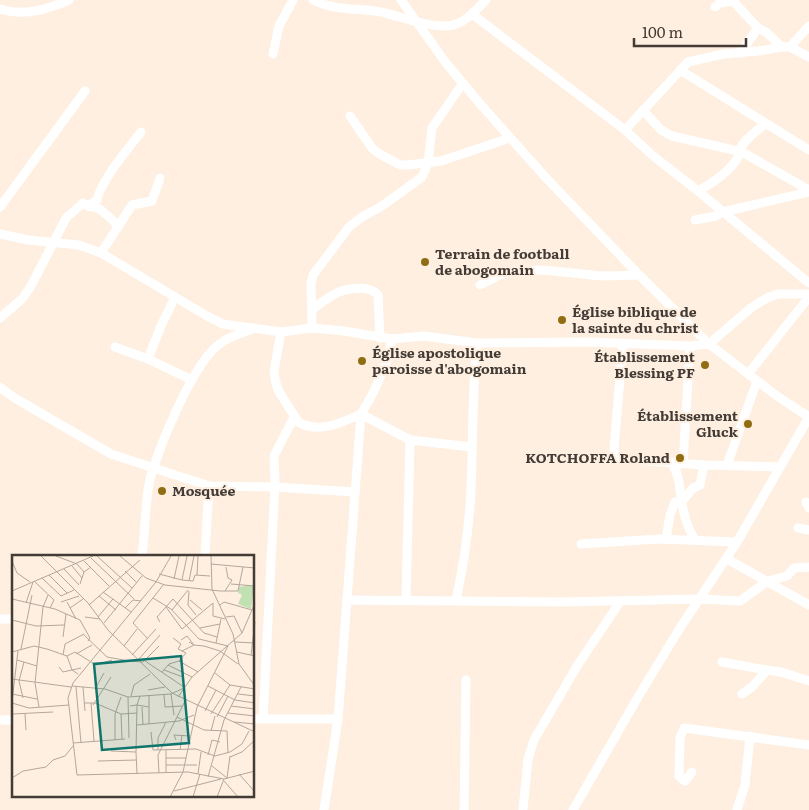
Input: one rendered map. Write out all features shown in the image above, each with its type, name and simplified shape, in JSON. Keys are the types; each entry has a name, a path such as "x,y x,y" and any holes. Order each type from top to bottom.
{"street":[{"path":"1,11 28,12 51,8 69,0"},
{"path":"273,54 279,26 293,0"},
{"path":"313,0 319,3 380,12 441,26 452,26 460,22 472,14 486,0"},
{"path":"404,1 415,21 463,83 510,138 639,275 709,344 757,381 809,417 737,542 680,628 573,810"},
{"path":"714,7 720,3 733,1 758,28 786,47 809,57"},
{"path":"472,14 625,130 658,160 809,283"},
{"path":"625,130 688,62 723,54 786,47 809,26"},
{"path":"740,53 758,28"},
{"path":"680,70 809,150"},
{"path":"312,328 311,284 313,275 349,227 411,186 422,176 428,163 432,128 463,83"},
{"path":"0,206 85,91"},
{"path":"643,110 661,130 672,136 739,151 809,192"},
{"path":"350,116 367,142 378,153 400,165 428,163 453,158 510,138"},
{"path":"698,191 708,186 734,164 746,140 766,123"},
{"path":"88,206 97,200 98,193 120,159 141,132"},
{"path":"101,252 132,205 152,201 160,178"},
{"path":"694,220 809,192"},
{"path":"0,318 22,300 66,218 83,203 100,209 119,226"},
{"path":"0,234 28,240 79,245 101,252 223,324 281,332 312,328 392,339 423,336 477,343 589,342 690,346 709,344 752,307 767,298 778,294 809,296"},
{"path":"480,285 502,274 517,270 543,270 602,276 639,275"},
{"path":"313,309 334,294 366,288 375,291 378,295 380,338"},
{"path":"748,374 809,296"},
{"path":"148,359 175,297"},
{"path":"220,343 223,324"},
{"path":"142,555 149,485 170,424 202,362 220,343 253,329"},
{"path":"281,332 274,371 275,379 278,390 294,417 303,424 331,426 361,414 410,440 472,447"},
{"path":"324,810 338,719 361,414 381,377 389,356 392,339"},
{"path":"456,600 466,548 471,492 477,343"},
{"path":"623,343 615,455 621,459 780,467"},
{"path":"682,463 690,346"},
{"path":"115,348 148,359 192,380"},
{"path":"727,465 757,381"},
{"path":"0,387 13,397 111,454 209,486 275,487 356,492"},
{"path":"294,417 274,456 275,487 258,719 338,719"},
{"path":"406,600 410,440"},
{"path":"682,463 674,468 680,481 688,529 695,540"},
{"path":"666,540 670,515 675,502 682,501 693,488 700,485 704,464"},
{"path":"205,555 209,486"},
{"path":"798,528 809,530"},
{"path":"581,544 666,540 737,542"},
{"path":"726,559 809,605"},
{"path":"347,600 620,602 700,599 740,601 768,582 787,576 794,568 809,567"},
{"path":"524,810 528,759 534,740 577,666 620,602"},
{"path":"722,662 781,672 809,681"},
{"path":"742,694 752,687 767,670"},
{"path":"464,810 466,680"},
{"path":"692,772 685,781 679,776 680,738 684,728 809,745"},
{"path":"737,810 745,785 750,736"}],"place":[{"name":"Terrain de football de abogomain","path":"425,262"},
{"name":"Église biblique de la sainte du christ","path":"562,320"},
{"name":"Église apostolique paroisse d'abogomain","path":"362,361"},
{"name":"Établissement Blessing PF","path":"705,365"},
{"name":"Établissement Gluck","path":"748,424"},
{"name":"KOTCHOFFA Roland","path":"680,458"},
{"name":"Mosquée","path":"162,491"}]}
